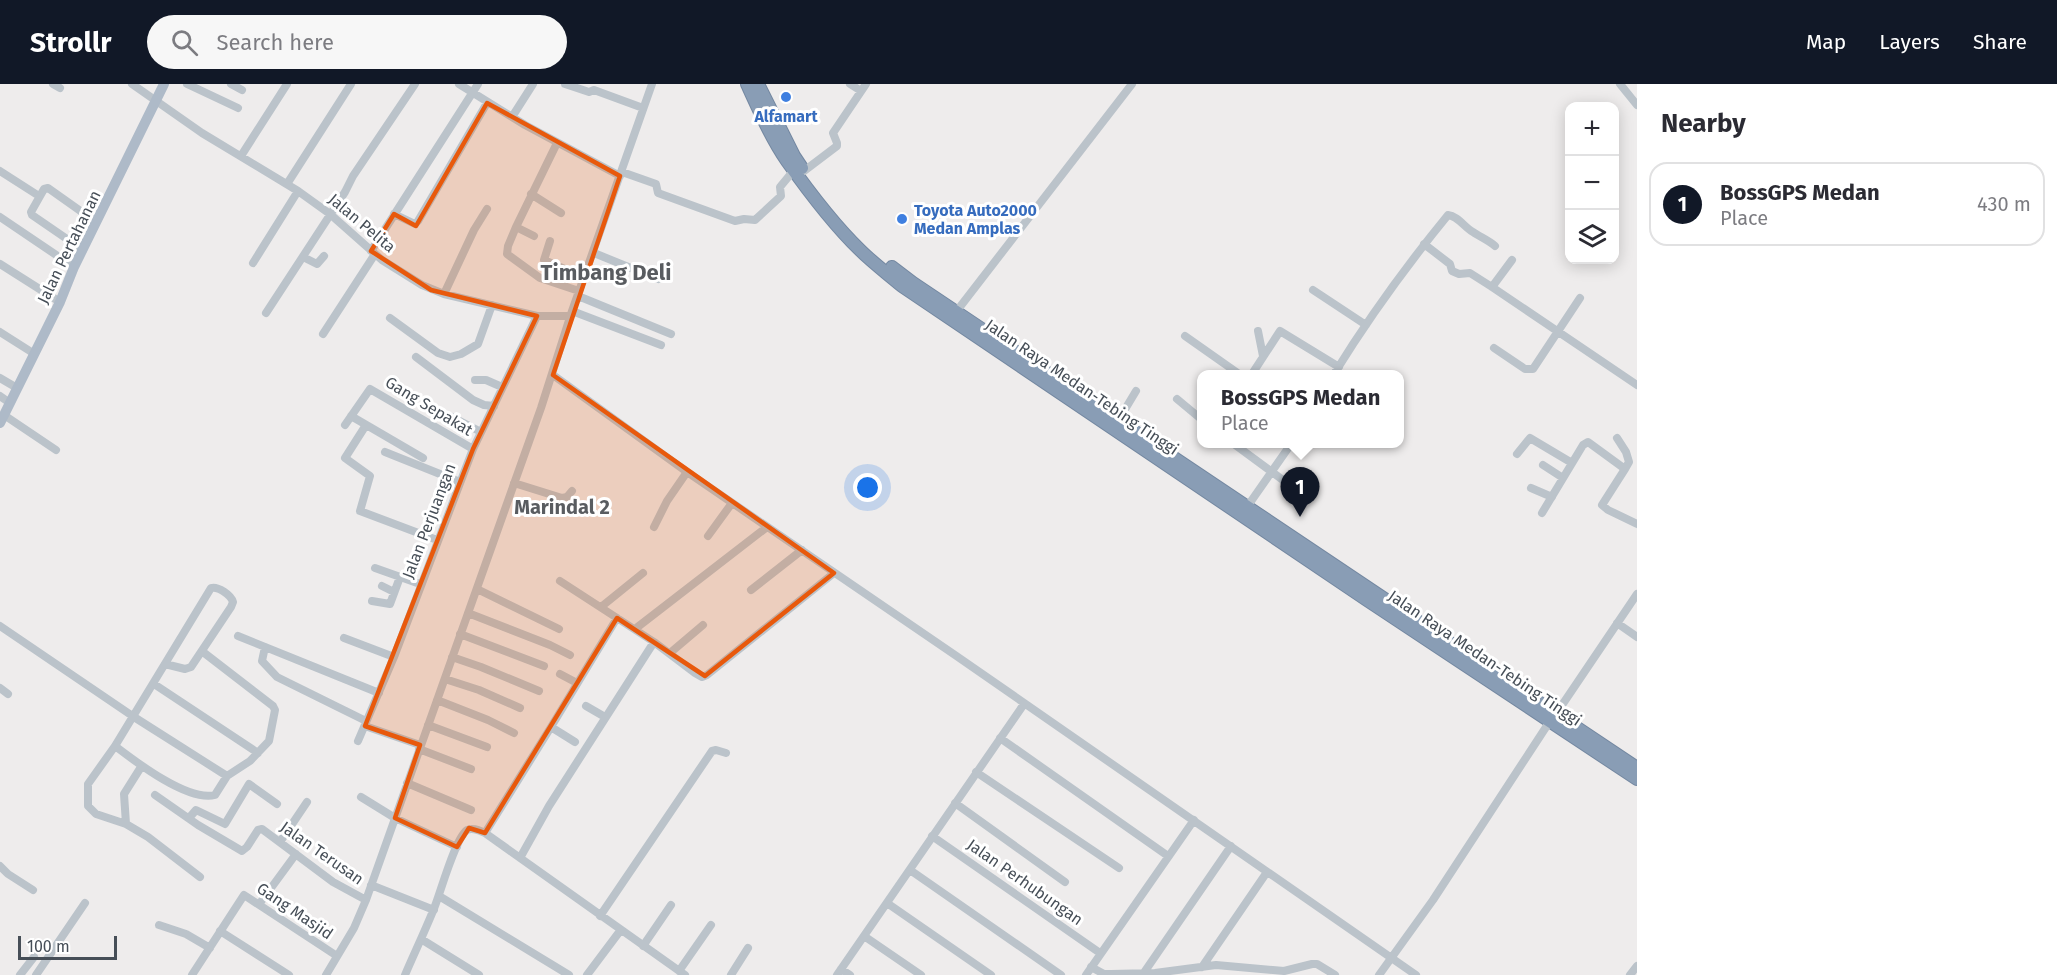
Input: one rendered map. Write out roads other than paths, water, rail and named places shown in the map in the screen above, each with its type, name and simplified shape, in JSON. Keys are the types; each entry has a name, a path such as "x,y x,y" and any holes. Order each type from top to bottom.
{"highway":[{"name":"Jalan Raya Medan-Tebing Tinggi","path":"747,84 760,113 787,161 874,251 913,283 1247,507 1553,717 1637,779"},
{"name":"Jalan Raya Medan-Tebing Tinggi","path":"758,84 794,156 799,171 839,227 861,251 913,294 1553,717 1637,768"}],"main road":[{"name":"Jalan Pertahanan","path":"2,419 164,84"}],"street":[{"name":"Jalan Pelita","path":"132,84 298,191 330,214 375,254 422,285 444,294 537,316 571,314"},
{"path":"187,84 238,108"},
{"path":"231,84 242,90"},
{"path":"241,156 287,84"},
{"path":"287,184 351,84"},
{"path":"267,313 351,183 353,176 415,84"},
{"path":"459,84 487,103 557,142 621,174 656,184 656,191 660,194 735,221 755,220 781,196 780,187 799,171 837,146 833,133 863,88 849,84"},
{"path":"346,308 394,214 478,84"},
{"path":"512,117 533,84"},
{"path":"565,84 589,92 594,90 643,108"},
{"path":"326,975 354,928 366,900 553,375 571,314 652,84"},
{"path":"956,312 1132,84"},
{"path":"1620,84 1637,105"},
{"path":"394,214 412,224 418,221 487,103"},
{"path":"557,142 516,227 508,246 509,256 540,278 671,334"},
{"path":"0,171 39,196"},
{"path":"83,250 31,214 39,196 44,189 48,188 96,222"},
{"path":"253,263 298,191"},
{"path":"531,194 561,213"},
{"path":"444,294 474,230 487,209"},
{"path":"1337,370 1424,244 1449,214 1495,246"},
{"path":"0,217 74,267"},
{"path":"516,227 534,236"},
{"path":"550,241 544,260 585,278"},
{"path":"1424,244 1450,264 1452,271 1459,274 1470,273 1637,385"},
{"path":"594,253 658,279"},
{"path":"323,334 375,254"},
{"path":"303,257 317,264 324,256"},
{"path":"1492,287 1512,260"},
{"path":"0,264 60,302"},
{"path":"1313,290 1366,325"},
{"path":"1494,348 1525,369 1532,370 1580,298"},
{"path":"390,318 438,353 450,357 461,354 478,344 492,305"},
{"path":"571,314 661,345"},
{"name":"Jalan Perjuangan","path":"358,741 394,657 473,449 537,316"},
{"path":"1258,331 1263,356"},
{"path":"1255,370 1281,331 1335,370"},
{"path":"0,333 33,353"},
{"path":"1185,336 1232,370"},
{"path":"416,357 476,402 494,406"},
{"path":"553,375 687,472 1416,975"},
{"path":"0,378 17,388"},
{"path":"475,380 502,387"},
{"name":"Gang Sepakat","path":"351,416 370,389 473,449"},
{"path":"1118,421 1136,391"},
{"path":"0,396 10,404"},
{"path":"1177,399 1197,416"},
{"path":"345,425 351,416 423,458"},
{"path":"452,417 481,432"},
{"path":"2,419 56,450"},
{"path":"366,424 345,458 370,476 360,511 437,540"},
{"path":"1517,454 1530,438 1572,463"},
{"path":"1617,438 1629,462 1602,505 1637,524"},
{"path":"1542,513 1583,445 1588,442 1625,469"},
{"path":"400,459 405,447"},
{"path":"1240,448 1291,486"},
{"path":"1247,507 1288,448"},
{"path":"385,452 460,483"},
{"path":"1543,465 1563,478"},
{"path":"654,527 667,501 687,472"},
{"path":"514,483 562,498 567,497 572,491"},
{"path":"1531,488 1552,497"},
{"path":"708,536 732,503"},
{"path":"635,629 767,527"},
{"path":"751,590 802,550"},
{"path":"375,568 420,584"},
{"path":"601,607 643,573"},
{"path":"560,580 670,653 695,673 705,676 834,573"},
{"path":"372,600 389,605 400,577"},
{"path":"382,586 394,592"},
{"path":"165,664 188,669 203,652 233,602 231,598 214,587 206,594 165,664 154,684 134,717 88,784 88,806 96,814 126,824 148,837 200,878"},
{"path":"477,589 560,629"},
{"path":"1379,975 1433,900 1637,594"},
{"path":"468,613 550,645 570,656"},
{"path":"485,833 617,618"},
{"path":"1617,623 1637,637"},
{"path":"670,653 703,625"},
{"path":"0,626 134,717 227,776"},
{"path":"460,634 544,666"},
{"path":"238,636 379,693"},
{"path":"344,638 394,657"},
{"path":"520,858 604,717 654,642"},
{"path":"265,647 262,661 277,677 365,724 471,769"},
{"path":"115,746 141,767 179,787 204,795 215,795 227,776 258,753 272,735 275,708 203,652"},
{"path":"452,657 539,690"},
{"path":"561,674 577,684"},
{"path":"445,679 479,690 520,708"},
{"path":"154,684 258,753"},
{"path":"0,688 8,694"},
{"path":"437,700 514,733"},
{"path":"850,975 839,972 1024,704"},
{"path":"586,706 604,717"},
{"path":"428,724 487,747"},
{"path":"551,728 575,742"},
{"path":"1000,738 1168,856"},
{"path":"600,916 708,757 714,750 726,753"},
{"path":"126,824 124,794 141,767"},
{"path":"976,772 1119,868"},
{"path":"407,783 471,810"},
{"path":"155,795 189,818 196,810 224,825 249,784 277,804"},
{"path":"361,797 395,818 457,847"},
{"path":"280,842 307,802"},
{"path":"955,803 1065,882"},
{"name":"Jalan Terusan","path":"189,818 242,850 247,848 258,830 262,829 344,890 366,900"},
{"path":"1194,820 1088,971 1104,974 1143,974 1216,965 1284,971 1317,964 1335,975"},
{"path":"405,975 434,910 457,847 467,830 472,829 485,833 682,973 711,925"},
{"name":"Jalan Perhubungan","path":"932,836 1100,953"},
{"path":"1143,974 1231,846"},
{"path":"260,903 296,854"},
{"path":"0,866 33,890"},
{"path":"910,870 1061,975"},
{"path":"1202,967 1267,872"},
{"path":"371,885 434,910"},
{"name":"Gang Masjid","path":"220,932 243,895 246,895 337,957"},
{"path":"439,896 569,975"},
{"path":"36,975 85,903"},
{"path":"887,903 991,975"},
{"path":"643,946 671,905"},
{"path":"159,925 186,934 210,948"},
{"path":"587,975 620,931"},
{"path":"192,975 220,932 289,975"},
{"path":"864,936 921,975"},
{"path":"421,939 479,975"},
{"path":"731,975 748,948"},
{"path":"20,975 34,957"},
{"path":"1630,975 1637,966"}],"place":[{"name":"Alfamart","path":"786,97"},
{"name":"Toyota Auto2000 Medan Amplas","path":"902,219"},
{"name":"BossGPS Medan","path":"1300,517"}],"district":[{"name":"Timbang Deli","path":"606,272"},
{"name":"Marindal 2","path":"562,507"}]}
